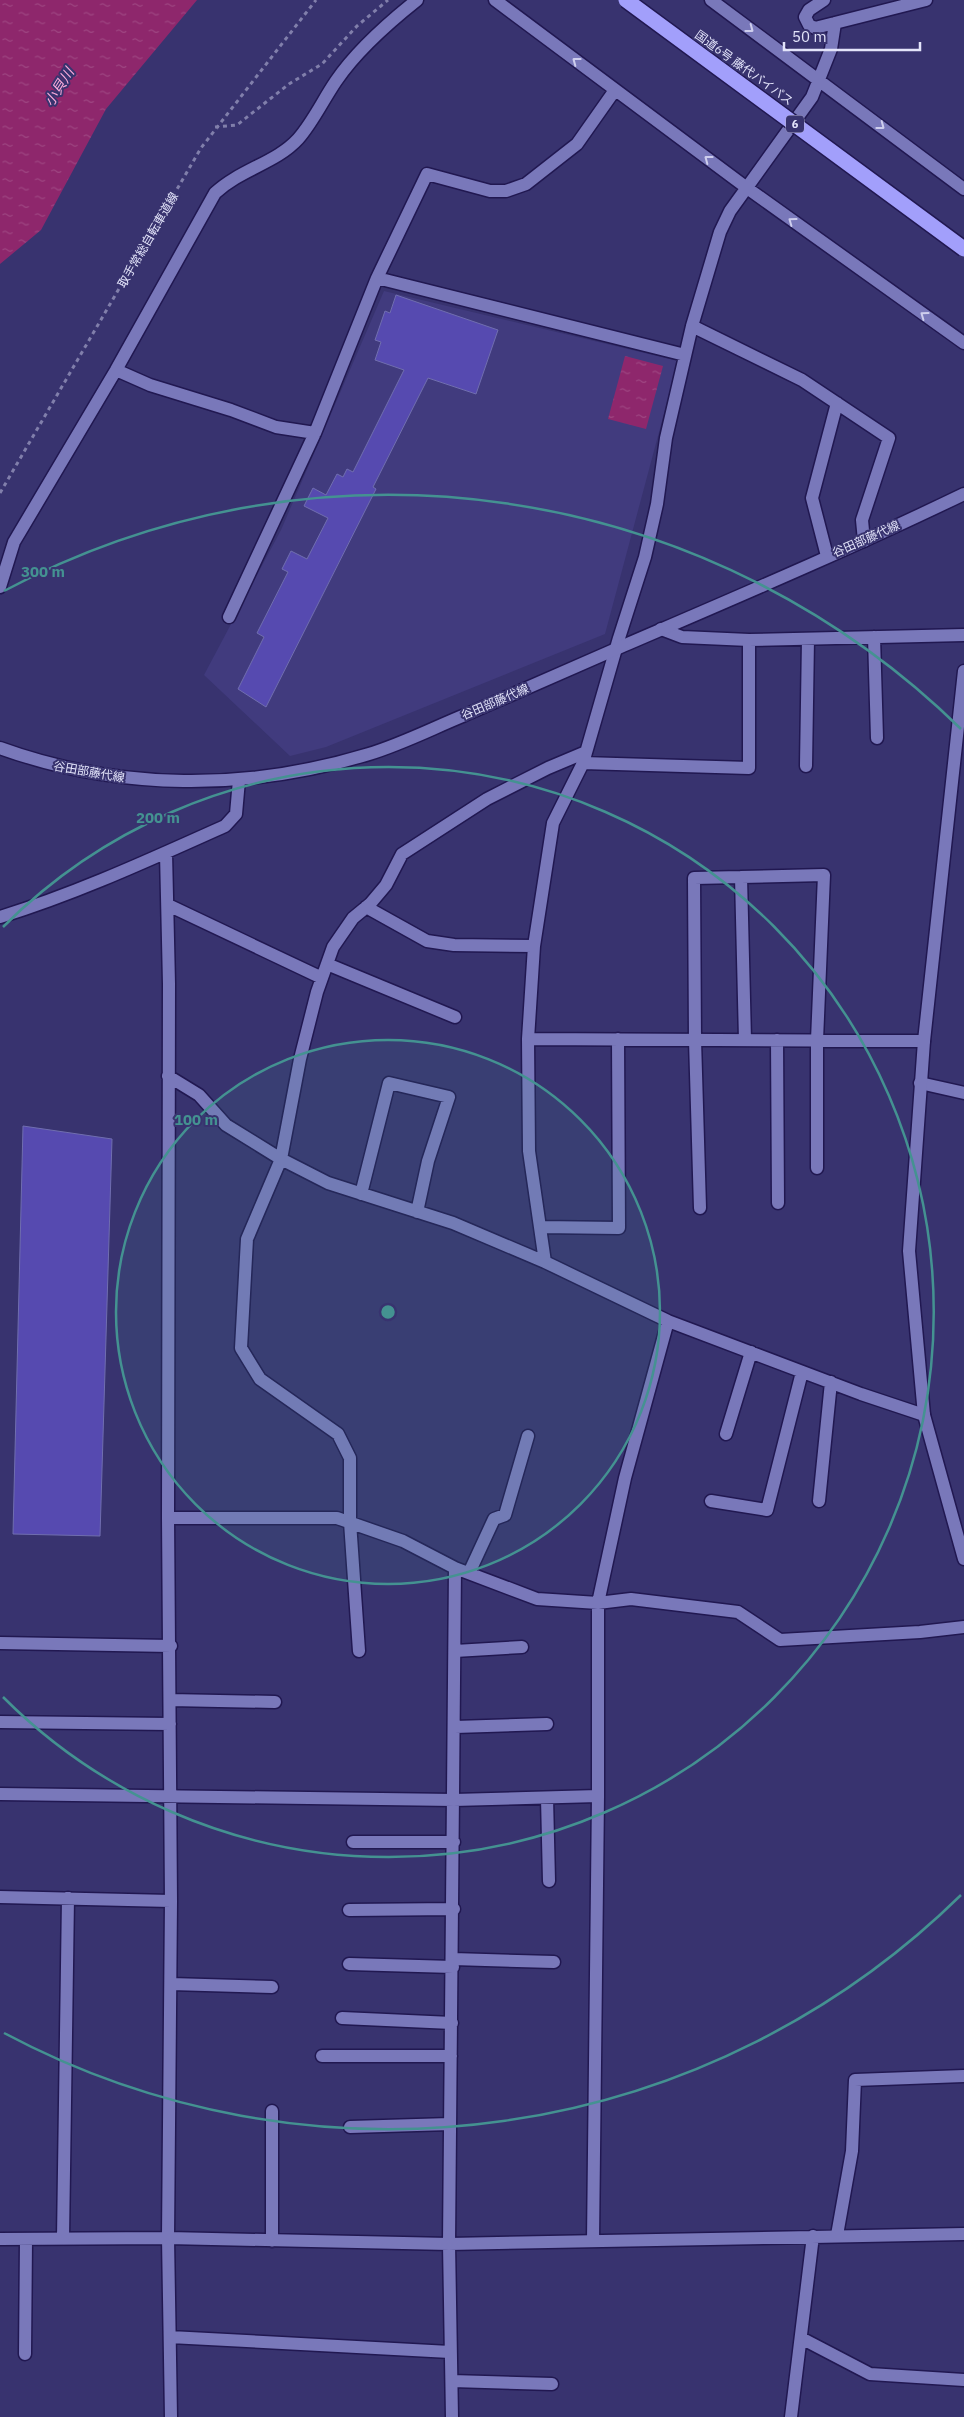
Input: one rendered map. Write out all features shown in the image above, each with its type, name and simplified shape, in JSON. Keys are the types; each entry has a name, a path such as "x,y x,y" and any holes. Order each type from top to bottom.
{"highway":[{"name":"国道6号 藤代バイパス","path":"626,0 964,249"}],"street":[{"path":"0,561 14,542 116,370 215,193 241,173 284,152 299,138 337,79 390,21 417,0"},
{"path":"496,0 747,188 964,343"},
{"path":"711,0 964,189"},
{"path":"824,0 809,10 805,17 809,25 815,28 926,0"},
{"path":"545,1262 529,1151 528,1039 534,946 553,823 585,758 615,649 645,557 657,504 666,438 685,355 720,232 730,211 812,97 831,49 835,23"},
{"path":"230,617 315,433 377,278 427,174 490,191 506,192 526,184 577,144 615,90"},
{"path":"377,278 685,355"},
{"path":"692,326 802,380 889,438 862,520 864,541"},
{"path":"116,370 150,385 231,410 276,427 315,433"},
{"path":"827,556 812,498 838,403"},
{"name":"谷田部藤代線","path":"0,748 61,768 119,778 169,781 239,780 285,774 370,754 864,541 964,494"},
{"path":"0,587 14,542"},
{"path":"662,629 682,638 750,640 964,635"},
{"path":"874,637 877,738"},
{"path":"806,766 808,639"},
{"path":"359,1651 350,1522 350,1458 338,1434 260,1379 242,1348 247,1239 281,1158 300,1059 322,978 333,947 353,918 386,885 402,854 487,799 548,768 585,758 749,768 750,640"},
{"path":"964,671 920,1083 909,1251 924,1415 964,1559"},
{"path":"0,917 44,904 225,826 236,814 239,780"},
{"path":"166,853 168,905 168,1518 171,1646 169,1795 172,1901 168,2238 171,2417"},
{"path":"700,1208 695,1040 694,878 824,875 816,1040 817,1168"},
{"path":"740,878 745,1040"},
{"path":"168,905 322,978"},
{"path":"366,907 427,941 454,945 534,946"},
{"path":"327,964 455,1018"},
{"path":"528,1039 924,1041"},
{"path":"540,1227 619,1228 618,1039"},
{"path":"777,1040 778,1203"},
{"path":"168,1076 199,1095 226,1125 328,1183 453,1223 545,1262 668,1321 802,1372 924,1415"},
{"path":"361,1194 389,1083 449,1097 428,1161 417,1212"},
{"path":"920,1083 964,1093"},
{"path":"593,2241 598,1796 598,1603 625,1478 668,1321"},
{"path":"726,1434 751,1352"},
{"path":"711,1501 767,1510 802,1372"},
{"path":"819,1501 831,1382"},
{"path":"469,1574 494,1519 504,1515 528,1436"},
{"path":"168,1518 337,1518 403,1541 469,1574 537,1599 598,1603 631,1599 738,1612 780,1640 920,1632 964,1627"},
{"path":"452,2417 449,2244 454,1909 456,1568"},
{"path":"0,1644 171,1646"},
{"path":"455,1651 522,1647"},
{"path":"170,1700 275,1702"},
{"path":"0,1722 170,1724"},
{"path":"455,1727 547,1724"},
{"path":"0,1794 454,1800 598,1796"},
{"path":"547,1798 548,1880"},
{"path":"353,1842 454,1842"},
{"path":"0,1897 172,1901"},
{"path":"63,2238 68,1898"},
{"path":"349,1910 454,1909"},
{"path":"349,1964 554,1962"},
{"path":"171,1984 272,1986"},
{"path":"342,2018 452,2023"},
{"path":"322,2056 451,2056"},
{"path":"837,2236 852,2151 855,2080 964,2076"},
{"path":"272,2111 272,2241"},
{"path":"350,2127 450,2124"},
{"path":"0,2239 168,2238 449,2244 964,2234"},
{"path":"791,2417 813,2236"},
{"path":"25,2354 26,2240"},
{"path":"170,2338 450,2352"},
{"path":"801,2338 870,2374 964,2380"},
{"path":"452,2381 552,2384"}],"path":[{"name":"取手常総自転車道線","path":"0,493 215,127 316,0"},
{"path":"215,127 237,125 289,84 322,64 357,26 388,0"}],"shaded area":[{"path":"384,291 678,361 605,634 326,747 290,756 204,675 281,530"}],"water":[{"name":"小貝川","path":"0,0 197,0 106,109 41,230 0,264"},
{"path":"625,356 663,366 646,429 608,419"}],"building":[{"path":"396,295 498,330 476,394 428,378 373,487 376,489 266,707 238,689 264,637 257,633 288,572 282,569 291,551 307,559 328,518 304,506 313,488 326,495 337,474 343,477 347,469 353,472 404,370 375,360 381,342 375,340 385,311 390,313"},
{"path":"23,1126 112,1139 100,1536 13,1534"}]}
